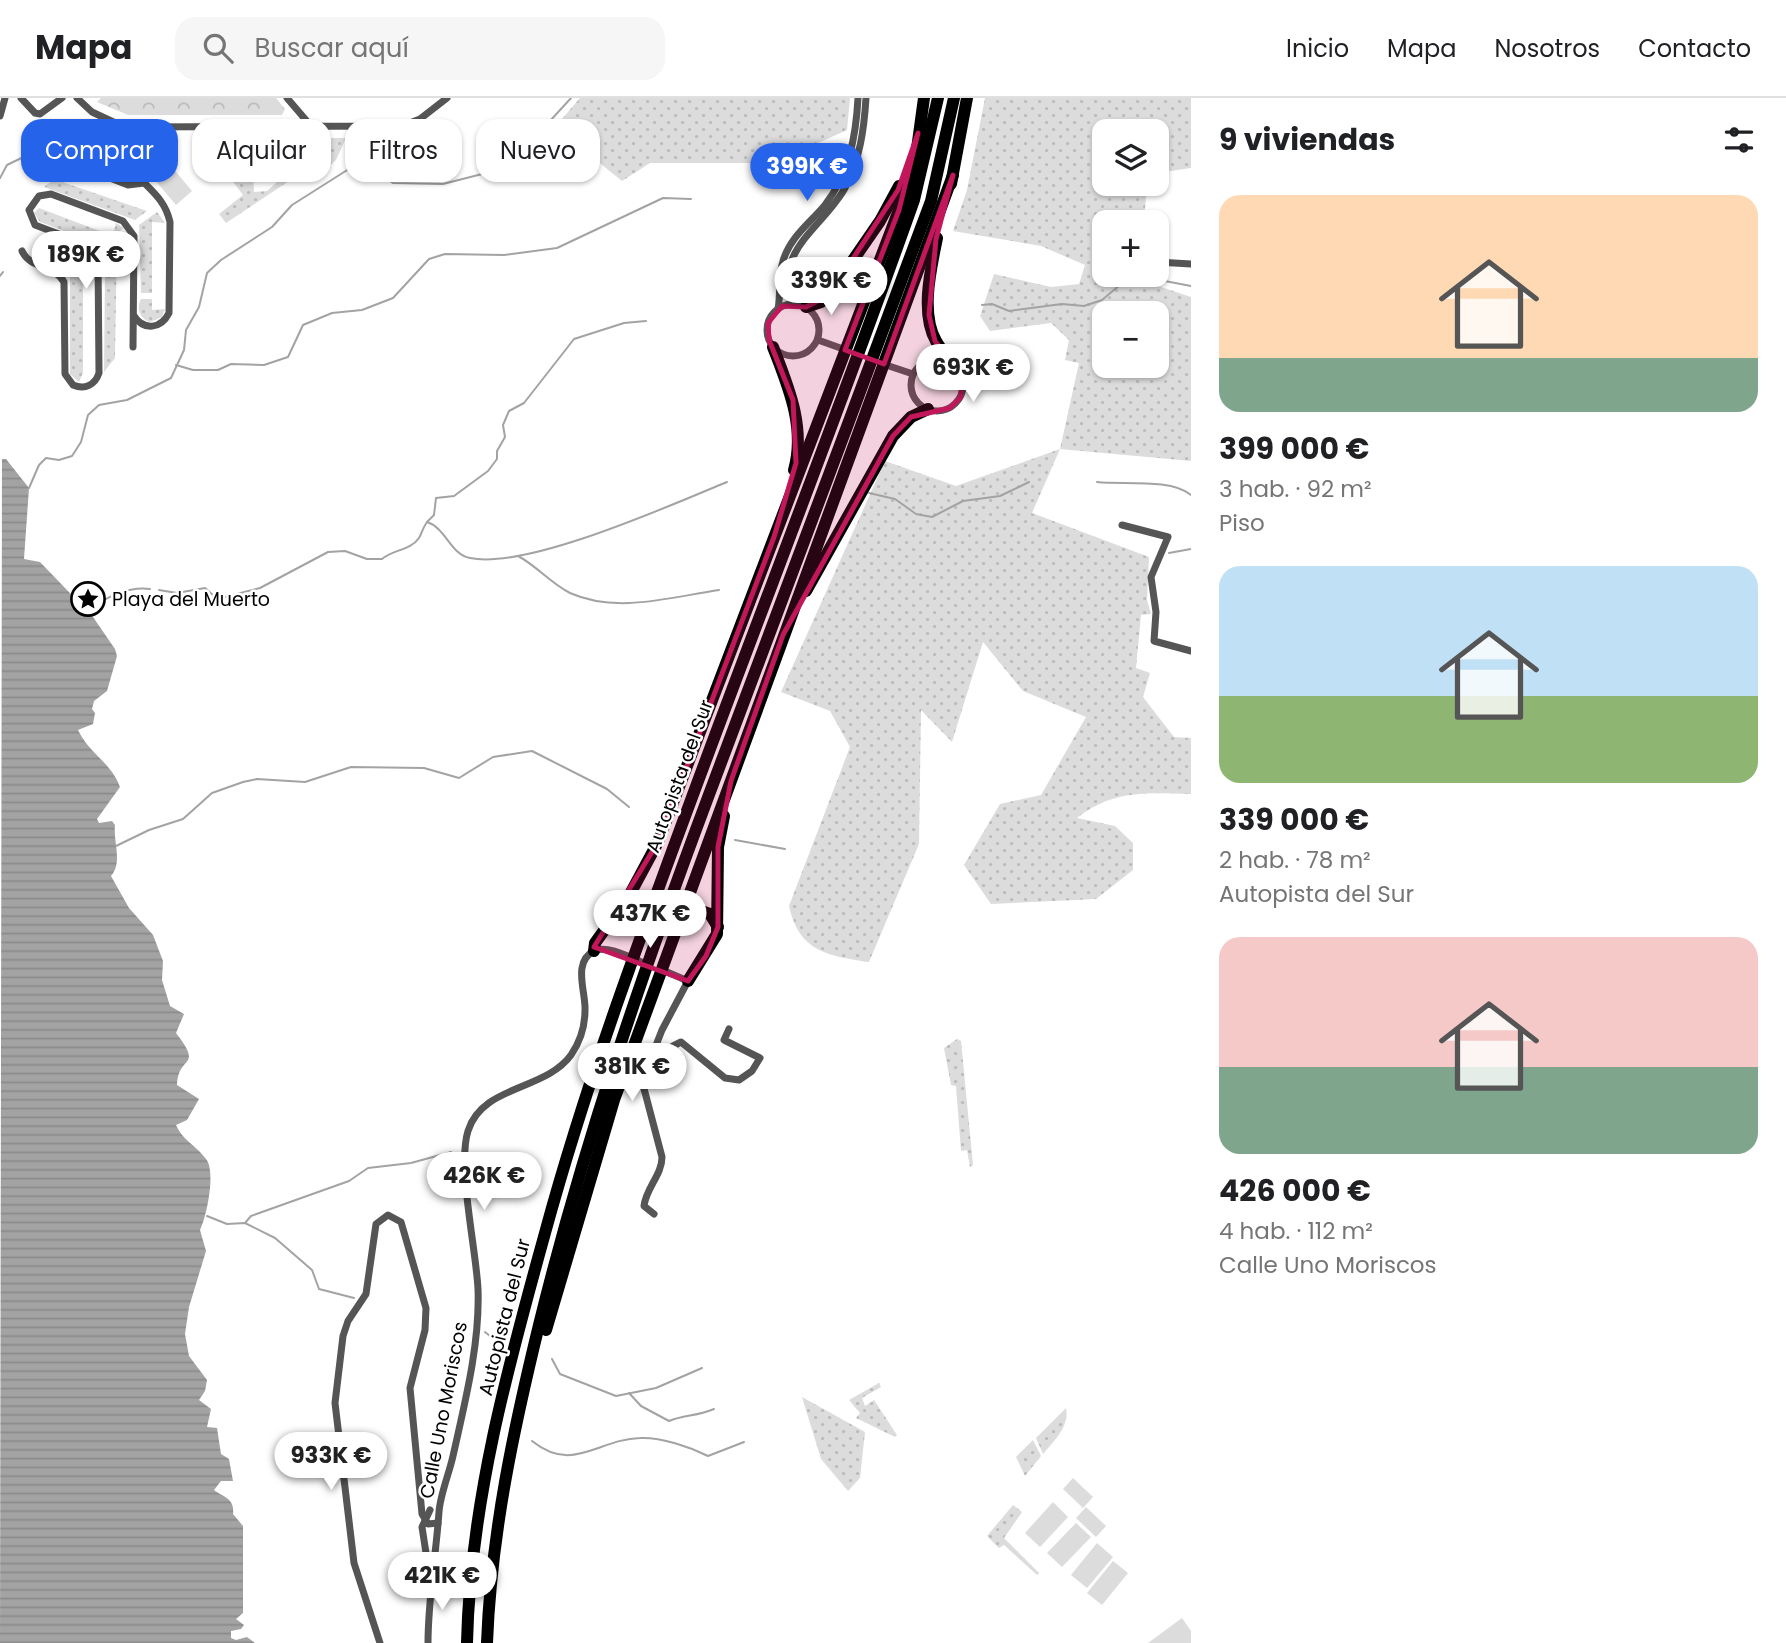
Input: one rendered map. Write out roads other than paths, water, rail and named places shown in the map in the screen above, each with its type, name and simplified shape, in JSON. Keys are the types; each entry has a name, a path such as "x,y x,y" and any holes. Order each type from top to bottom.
{"highway":[{"path":"594,951 595,943 629,896 658,842 899,210 917,149 924,98"},
{"name":"Autopista del Sur","path":"467,1643 472,1556 487,1472 541,1247 615,1007 914,200 938,98"},
{"name":"Autopista del Sur","path":"487,1643 490,1572 511,1448 570,1205 620,1044 676,883 931,201 954,98"},
{"path":"953,363 935,341 929,315 930,278 967,98"},
{"path":"802,306 821,302 830,295 880,221 898,190 918,133"},
{"path":"511,1448 614,1100 953,175"},
{"path":"773,347 793,400 797,427 796,463 774,537"},
{"path":"783,635 840,526 892,436 911,417 928,410"},
{"path":"722,716 746,612"},
{"path":"685,979 711,948 718,927 718,847 731,781"},
{"path":"666,955 674,944 682,922 692,912 698,910 710,914 718,927"}],"street":[{"path":"0,116 5,98"},
{"path":"21,98 35,113 40,114 62,98"},
{"path":"287,98 305,119"},
{"path":"331,126 402,126 420,119 447,98"},
{"path":"778,309 780,274 788,248 831,196 848,162 857,125 858,98"},
{"path":"802,306 778,309 770,317 767,329 773,347 782,354 795,357 810,351 818,340 818,320 788,288 791,260 800,243 834,204 853,171 864,128 866,98"},
{"path":"80,99 92,112 107,119"},
{"path":"120,182 128,185 144,183 169,217 169,313 161,324 152,327 143,325 134,315"},
{"path":"22,251 30,261 59,274 64,282 64,370 74,385 90,386 99,373 100,262 90,246 35,225 29,209 34,199 51,194 123,221 134,236 133,347"},
{"path":"1169,263 1191,264"},
{"path":"818,340 913,374"},
{"path":"930,359 953,363 962,376 961,397 950,408 928,410 913,395 913,374 930,359"},
{"path":"1122,525 1168,537 1151,577 1156,612 1154,636 1156,643 1191,651"},
{"path":"594,951 608,950 685,979 642,1081 662,1157 662,1167 645,1198 644,1206 654,1214"},
{"name":"Calle Uno Moriscos","path":"428,1643 430,1580 438,1523 434,1512 459,1430 476,1327 477,1276 464,1157 467,1133 471,1121 487,1105 549,1076 572,1052 585,1017 581,970 594,951"},
{"path":"642,1081 658,1070 673,1046 681,1042 725,1078 739,1080 752,1071 760,1058 724,1040 729,1029"},
{"path":"380,1643 354,1563 335,1403 344,1331 366,1294 376,1224 388,1215 401,1222 426,1308 425,1330 410,1388 425,1519 430,1525 438,1523"},
{"path":"421,1497 425,1508 434,1512 425,1519 422,1527 430,1580"}],"waterway":[{"path":"29,488 39,465 46,458 59,460 72,456 81,442 88,415 99,405 127,400 171,378 184,350 186,330 199,307 207,273 221,260 272,227 292,205 352,167 366,164 393,183 443,184 490,172 528,145 571,98"},
{"path":"0,178 7,165 21,158"},
{"path":"176,365 193,370 218,370 231,364 264,365 288,357 303,325 332,313 362,310 393,298 429,259 445,254 504,255 557,248 663,198 691,199"},
{"path":"0,276 3,272"},
{"path":"1169,282 1191,286"},
{"path":"982,305 992,304 1009,311 1062,304 1084,306 1102,300 1117,287"},
{"path":"427,522 434,515 436,498 454,496 488,471 497,459 497,451 505,437 503,425 509,411 524,403 574,339 624,323 646,321"},
{"path":"159,590 177,593 205,588 214,596 225,597 260,588 328,552 345,551 367,559 382,559 416,542 427,522 439,530 463,556 495,559 526,554 598,533 727,482"},
{"path":"869,493 895,499 916,514 932,517 963,501 1000,496 1029,482"},
{"path":"1097,482 1159,484 1172,486 1191,495"},
{"path":"1169,553 1191,549"},
{"path":"518,556 570,593 588,599 644,602 719,590"},
{"path":"86,610 125,591 150,589"},
{"path":"116,846 149,830 183,819 212,793 243,782 257,779 305,782 351,767 424,768 459,778 493,757 532,751 607,789 629,807"},
{"path":"735,840 785,849"},
{"path":"245,1223 251,1216 349,1181 368,1168 411,1163 451,1152"},
{"path":"477,1157 511,1162"},
{"path":"207,1216 227,1224 245,1223 275,1238 312,1270 319,1289 354,1298"},
{"path":"485,1332 495,1340"},
{"path":"552,1359 560,1374 616,1396 656,1388 702,1368"},
{"path":"629,1393 641,1406 669,1421 714,1409"},
{"path":"532,1441 560,1455 573,1455 625,1440 648,1438 675,1443 708,1456 744,1442"}],"place":[{"name":"Playa del Muerto","path":"88,599"}]}
